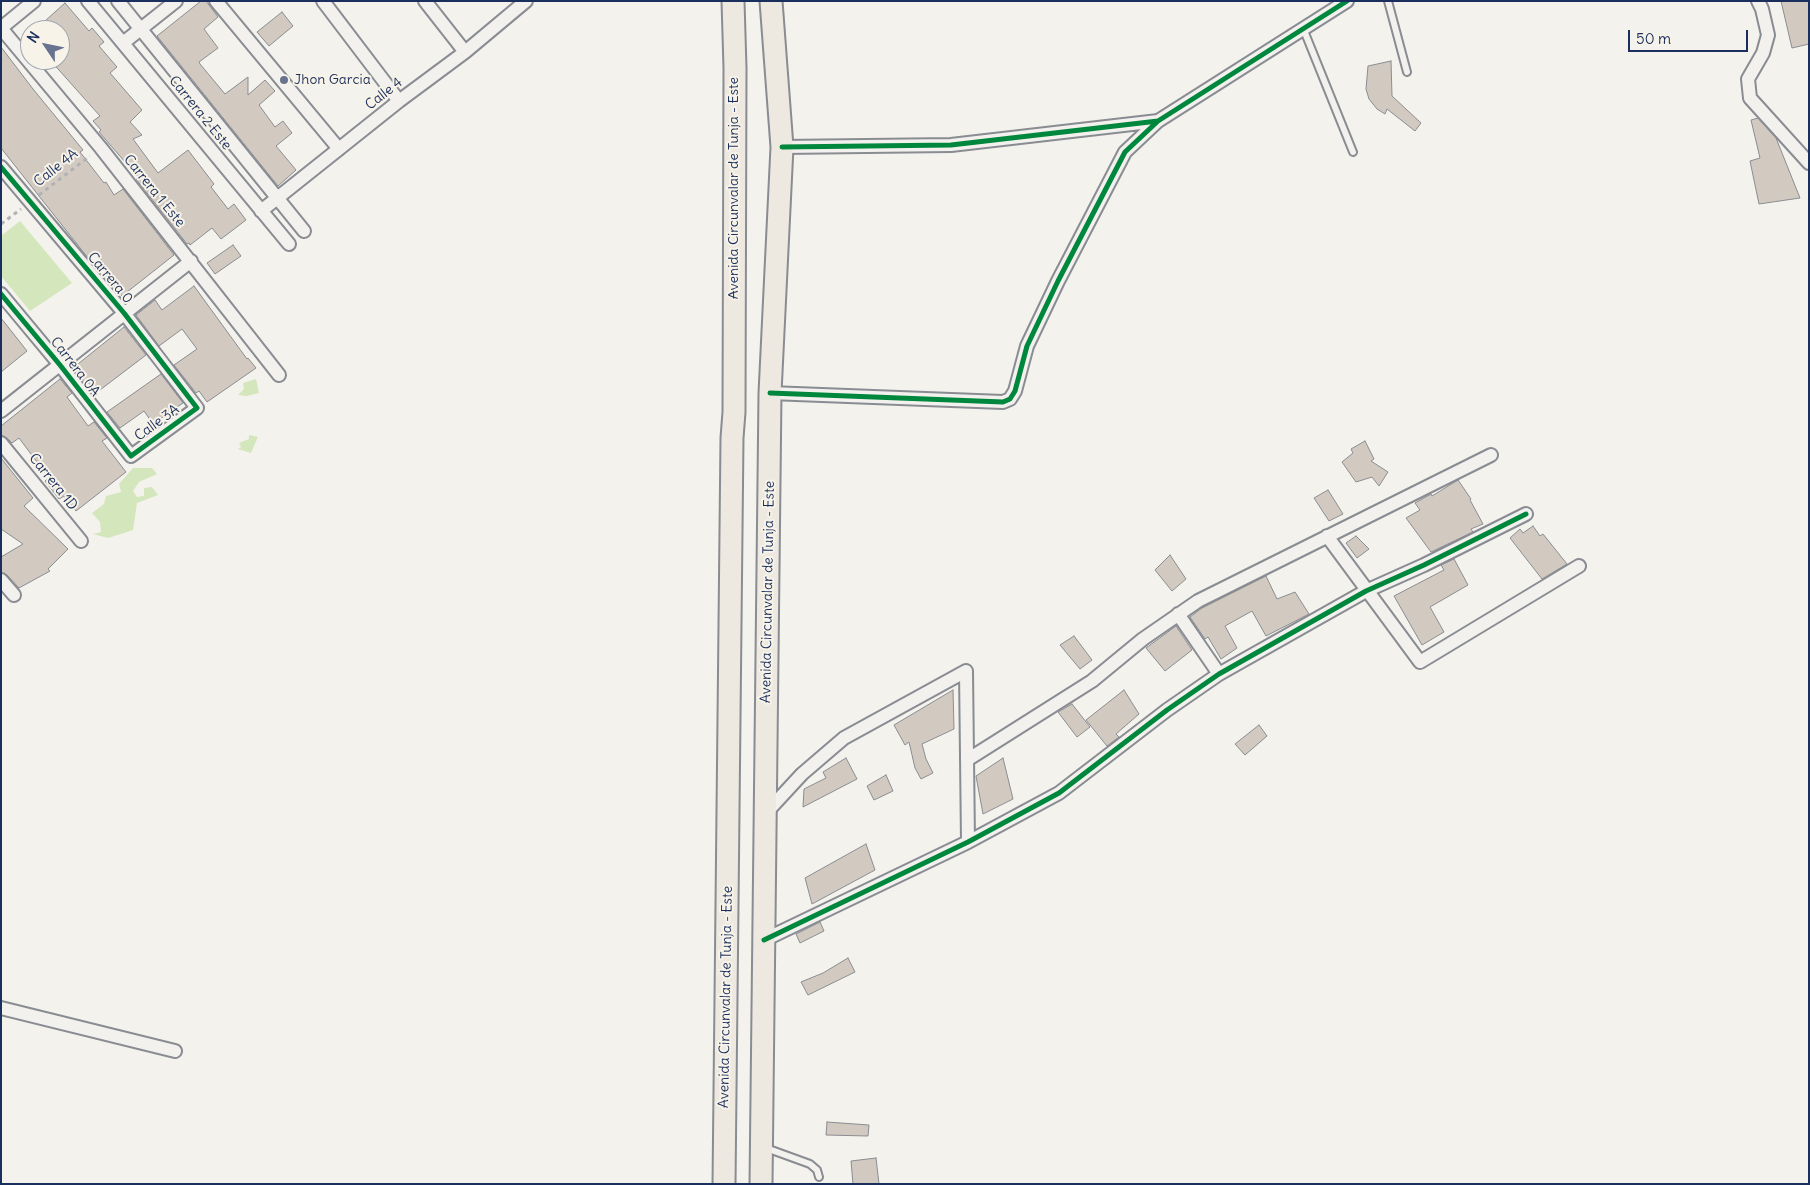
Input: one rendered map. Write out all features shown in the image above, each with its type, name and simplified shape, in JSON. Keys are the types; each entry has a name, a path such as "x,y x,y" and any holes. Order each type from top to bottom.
{"highway":[{"name":"Avenida Circunvalar de Tunja - Este","path":"724,1184 732,438 734,412 735,68 733,1"},
{"name":"Avenida Circunvalar de Tunja - Este","path":"761,1184 770,393 782,147 771,1"}],"street":[{"path":"1,28 34,1"},
{"name":"Carrera 2 Este","path":"88,1 288,244"},
{"name":"Carrera 2 Este","path":"118,1 304,231"},
{"path":"123,43 176,1"},
{"path":"216,1 339,149"},
{"path":"323,1 399,101"},
{"path":"425,1 464,52"},
{"name":"Calle 4","path":"261,211 526,1"},
{"path":"770,393 1003,402 1010,400 1015,391 1027,346 1058,281 1125,152 1158,121 1347,1"},
{"path":"1758,1 1768,35 1763,53 1748,78 1750,98 1809,163"},
{"name":"Carrera 1 Este","path":"1,28 101,148 279,375"},
{"path":"782,147 952,145 1158,121"},
{"name":"Carrera 0","path":"1,167 124,313 197,408"},
{"path":"1,411 191,261"},
{"name":"Carrera 0A","path":"1,294 60,365 130,456"},
{"name":"Calle 3A","path":"130,456 197,408"},
{"name":"Carrera 1D","path":"1,443 81,541"},
{"path":"967,760 1092,681 1143,639 1198,601 1491,455"},
{"path":"764,940 968,842 1058,793 1219,674 1366,591 1526,514"},
{"path":"1327,536 1420,662 1579,566"},
{"path":"1,580 14,595"},
{"path":"1178,614 1219,674"},
{"path":"765,814 802,774 844,738 966,671 968,842"},
{"path":"1,1008 175,1051"}],"lane":[{"path":"1388,1 1407,72"},
{"path":"1303,28 1354,152"},
{"path":"761,1146 810,1164 817,1170 819,1177"}],"green space":[{"path":"20,221 72,283 30,311 1,276 1,236"},
{"path":"256,379 259,393 247,396 238,395 244,389 243,383"},
{"path":"249,435 258,437 251,453 238,449 241,447 239,443 249,439"},
{"path":"133,468 152,468 157,474 139,482 133,491 137,497 144,496 144,488 152,487 158,495 137,503 133,530 108,538 93,534 101,532 100,522 92,513 104,504 106,496 121,492 119,484"}],"building":[{"path":"201,1 206,1 218,17 204,29 218,48 199,62 200,64 225,94 248,77 248,95 265,80 275,91 259,105 275,127 283,121 292,133 276,146 296,170 278,186 157,36"},
{"path":"1781,1 1809,1 1809,44 1792,48"},
{"path":"65,3 89,31 92,28 104,42 99,46 117,67 110,73 142,110 130,122 142,135 133,139 158,173 188,150 214,184 211,187 228,209 234,204 246,220 221,239 212,228 190,245 189,243 187,244 136,179 138,177 99,132 101,130 93,121 100,116 59,70 70,70 70,20 46,20"},
{"path":"282,12 293,26 269,46 257,32"},
{"path":"1,47 83,150 80,152 104,183 106,182 114,195 123,189 174,255 122,296 106,275 110,272 96,253 88,258 1,148"},
{"path":"1391,61 1392,96 1421,123 1415,131 1387,109 1385,114 1377,109 1369,99 1366,89 1368,66"},
{"path":"1758,118 1776,138 1800,198 1759,204 1750,161 1760,158 1751,120"},
{"path":"233,245 241,256 215,274 207,263"},
{"path":"194,286 247,359 256,368 207,402 199,391 196,393 174,365 197,349 182,329 159,346 136,315 155,300 162,310"},
{"path":"1,318 27,351 1,372"},
{"path":"124,327 146,355 96,393 87,381 85,383 73,368"},
{"path":"161,374 183,403 153,424 144,411 120,428 107,412"},
{"path":"60,379 72,393 67,397 88,426 94,422 107,438 102,441 126,472 76,511 64,496 59,499 45,481 49,478 19,438 12,443 1,435 1,426"},
{"path":"1365,441 1374,459 1371,461 1388,472 1379,486 1372,477 1356,482 1342,462 1353,453 1351,449"},
{"path":"1,458 33,498 24,506 68,549 48,569 50,571 19,588 7,575 1,572 1,557 23,544 1,529"},
{"path":"1458,480 1471,499 1483,524 1471,529 1473,532 1431,552 1406,518 1420,510 1415,503 1431,494 1432,496"},
{"path":"1328,490 1343,514 1329,521 1314,498"},
{"path":"1533,526 1540,536 1543,534 1567,564 1542,579 1510,538 1520,529 1523,533"},
{"path":"1356,536 1369,549 1357,558 1346,543"},
{"path":"1170,555 1186,579 1172,591 1155,570"},
{"path":"1454,559 1468,585 1430,607 1444,632 1422,645 1394,596 1444,570 1441,565"},
{"path":"1266,576 1277,599 1295,592 1309,614 1266,636 1252,611 1225,626 1237,648 1221,659 1208,637 1205,639 1190,617 1202,608"},
{"path":"1176,626 1192,650 1165,671 1146,648"},
{"path":"1074,636 1092,660 1080,669 1060,645"},
{"path":"953,690 954,729 922,744 926,759 933,773 921,779 915,768 909,742 905,745 894,725"},
{"path":"1124,690 1139,714 1116,734 1119,737 1107,746 1086,720"},
{"path":"1072,704 1090,727 1077,737 1058,712"},
{"path":"1259,725 1267,736 1245,755 1235,744"},
{"path":"846,758 857,779 803,807 804,789 826,778 823,772"},
{"path":"1003,758 1013,799 983,814 976,776"},
{"path":"886,775 893,791 874,800 867,786"},
{"path":"866,844 875,870 812,904 805,878"},
{"path":"820,922 824,931 800,943 796,934"},
{"path":"848,958 855,972 808,995 801,982 823,973"},
{"path":"827,1122 869,1125 868,1136 826,1135"},
{"path":"876,1158 879,1184 853,1184 851,1161"}],"cycle path":[{"path":"782,147 951,145 1158,121 1347,1"},
{"path":"770,393 1003,402 1010,399 1015,391 1027,346 1058,281 1125,152 1158,121"},
{"path":"1,167 124,313 197,408 131,456 60,365 1,294"},
{"path":"764,940 968,842 1059,793 1167,710 1219,674 1366,591 1424,565 1526,514"}],"place":[{"name":"Jhon Garcia","path":"284,80"}]}
